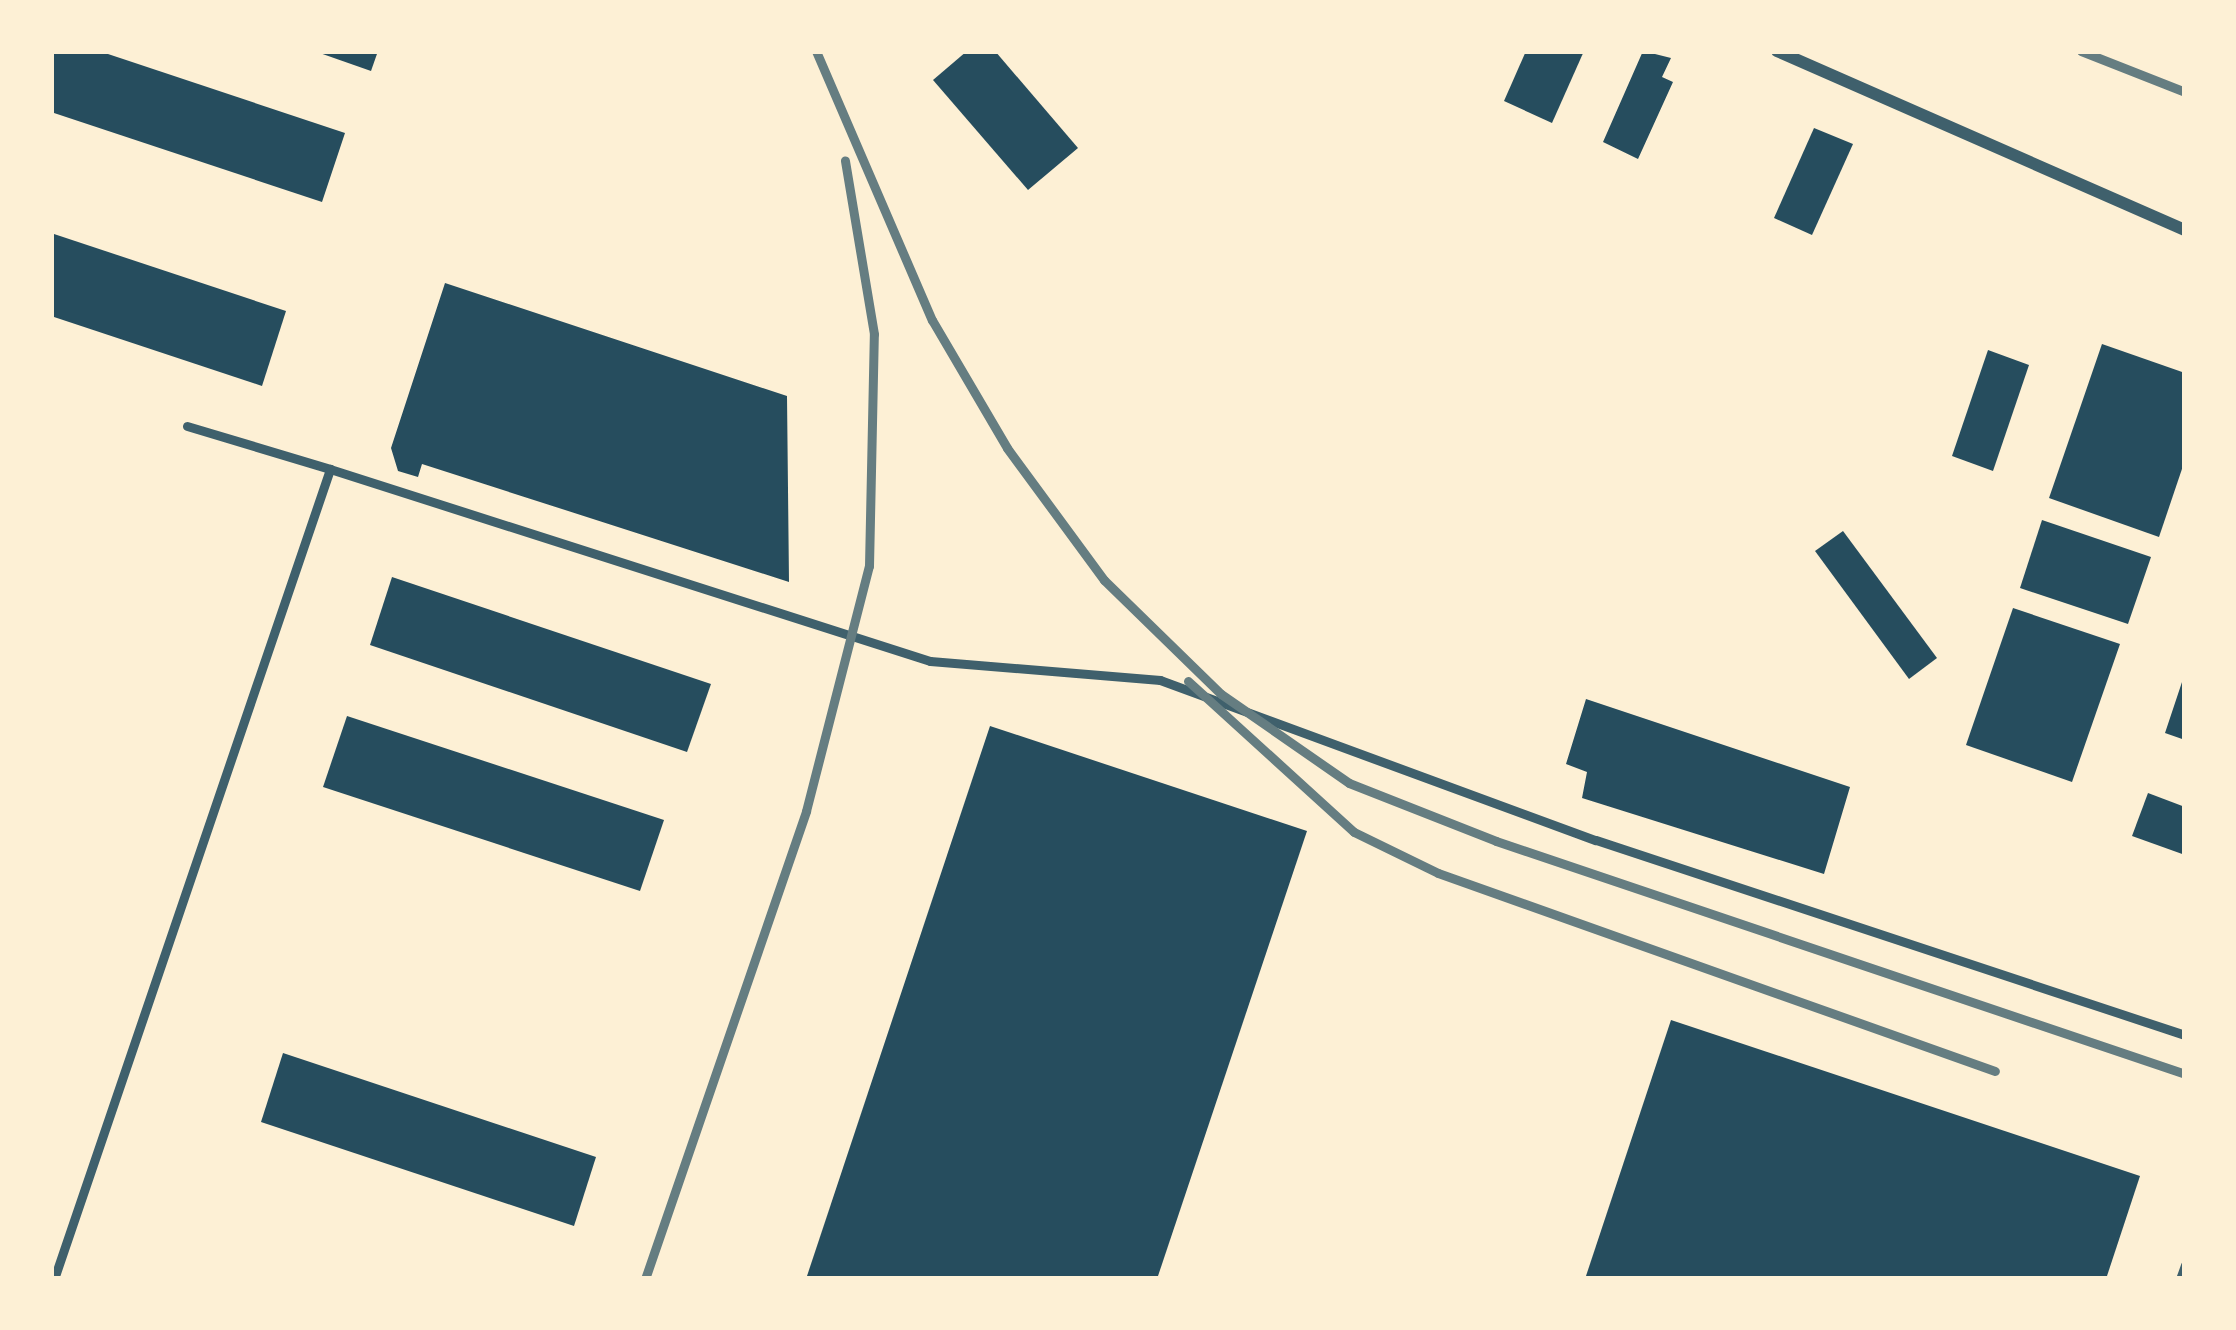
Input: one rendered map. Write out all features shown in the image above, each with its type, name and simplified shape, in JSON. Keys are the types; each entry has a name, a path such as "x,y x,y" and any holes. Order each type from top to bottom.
{"street":[{"path":"1777,51 2185,230"}],"lane":[{"path":"187,426 930,661 1160,680 1596,840 2185,1035"},
{"path":"54,1279 330,469"},
{"path":"2180,1279 2185,1265"}],"building":[{"path":"51,51 99,51 345,133 322,202 51,112"},
{"path":"314,51 378,51 371,71"},
{"path":"967,51 995,51 1078,148 1028,190 933,80"},
{"path":"1526,51 1584,51 1552,123 1504,101"},
{"path":"1643,51 1671,58 1662,77 1673,82 1638,159 1603,142"},
{"path":"1814,128 1853,144 1812,235 1774,218"},
{"path":"51,233 286,311 262,386 51,316"},
{"path":"445,283 787,396 789,582 422,464 418,477 398,471 391,448"},
{"path":"2102,344 2185,373 2185,460 2159,537 2049,498"},
{"path":"1988,350 2029,365 1993,471 1952,456"},
{"path":"2042,520 2151,557 2128,624 2020,588"},
{"path":"1843,531 1937,658 1909,679 1815,551"},
{"path":"392,577 711,684 687,752 370,645"},
{"path":"2013,608 2120,644 2072,782 1966,745"},
{"path":"2185,676 2185,740 2165,733"},
{"path":"1586,699 1850,787 1824,874 1582,798 1587,772 1566,764"},
{"path":"347,716 664,820 640,891 323,787"},
{"path":"990,726 1307,831 1157,1279 806,1279"},
{"path":"2148,793 2185,807 2185,855 2132,836"},
{"path":"1671,1020 2140,1176 2106,1279 1585,1279"},
{"path":"283,1053 596,1157 574,1226 261,1122"}],"railway":[{"path":"816,51 932,320 1007,448 1104,580 1221,694 1349,783 1496,841 2185,1074"},
{"path":"2081,51 2185,92"},
{"path":"645,1279 806,811 869,566 874,334 845,160"},
{"path":"1188,681 1354,832 1438,873 1995,1071"}]}
